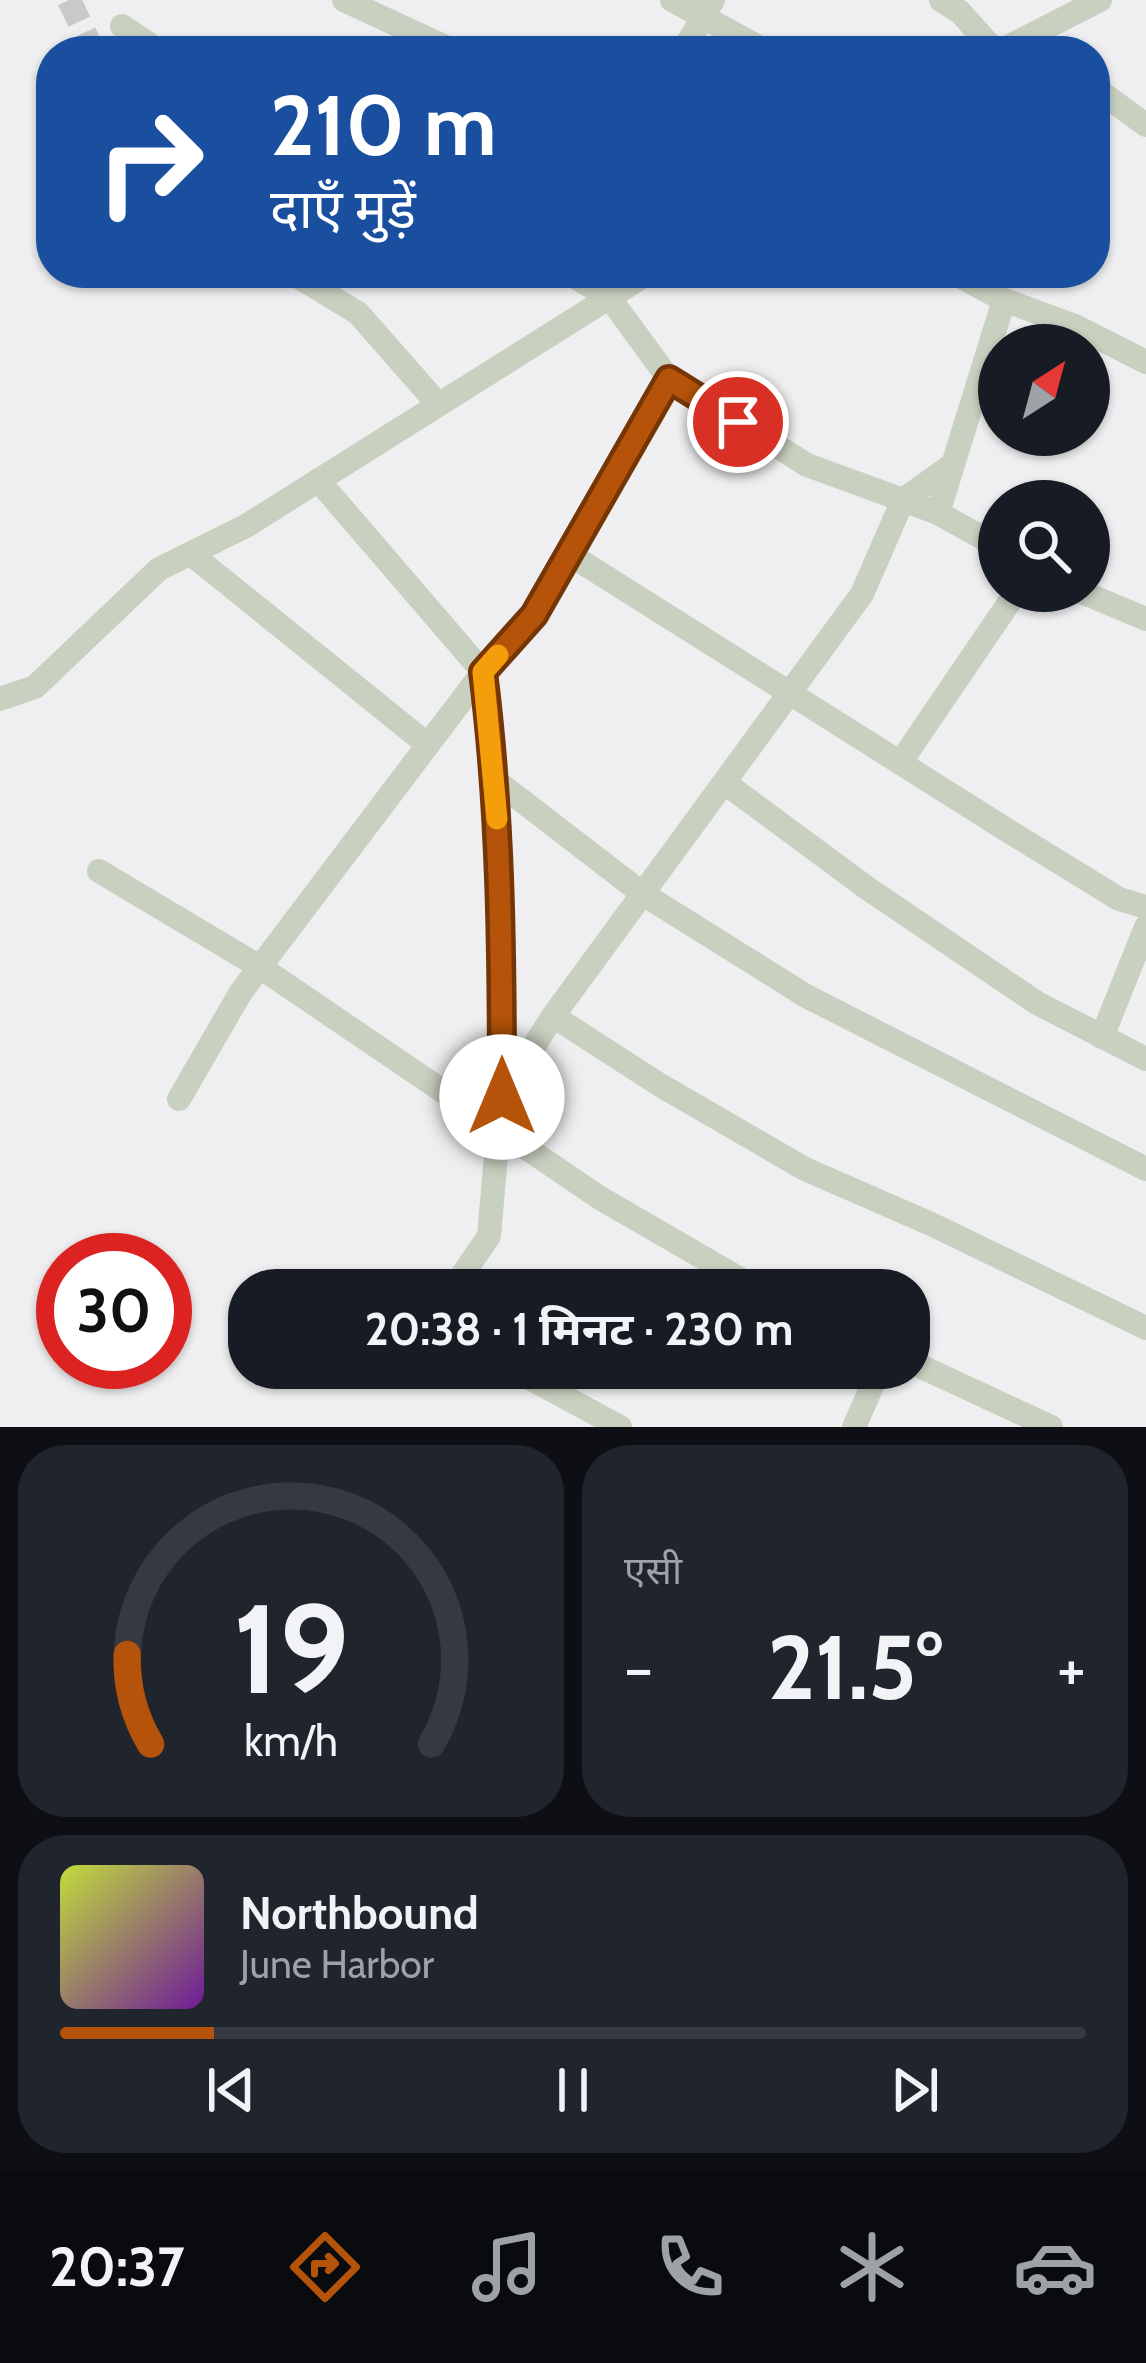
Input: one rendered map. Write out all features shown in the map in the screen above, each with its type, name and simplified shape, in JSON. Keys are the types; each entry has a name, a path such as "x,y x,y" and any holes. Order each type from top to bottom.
{"street":[{"path":"344,0 422,36"},
{"path":"672,0 708,9 745,36"},
{"path":"940,0 960,12 983,36"},
{"path":"1047,36 1100,0"},
{"path":"692,36 708,9"},
{"path":"122,26 137,36"},
{"path":"1110,99 1146,125"},
{"path":"317,288 358,313 436,403"},
{"path":"594,288 609,297 669,379 807,465 938,513 978,535"},
{"path":"0,699 35,687 158,569 246,526 624,288"},
{"path":"983,288 1146,362"},
{"path":"938,513 1004,300"},
{"path":"178,1100 241,992 483,672 534,615 669,379"},
{"path":"502,1097 553,1016 862,594 903,500 952,465"},
{"path":"318,480 483,672 496,781 502,1097 489,1236 466,1269"},
{"path":"191,554 428,745"},
{"path":"569,554 1119,898 1146,907"},
{"path":"1110,604 1146,619"},
{"path":"901,763 1003,612"},
{"path":"496,781 644,894 806,996 1146,1169"},
{"path":"725,783 867,888 1018,990 1146,1059"},
{"path":"98,871 260,968 600,1198 723,1269"},
{"path":"1102,1036 1146,927"},
{"path":"553,1016 805,1169 1146,1328"},
{"path":"930,1371 1051,1427"},
{"path":"550,1389 620,1427"},
{"path":"854,1427 871,1389"}],"tunnel":[{"path":"69,0 86,36"}],"slow traffic":[{"path":"497,819 483,672 498,655"}],"route":[{"path":"502,1097 496,781 483,672 534,615 669,379 738,422"}]}
